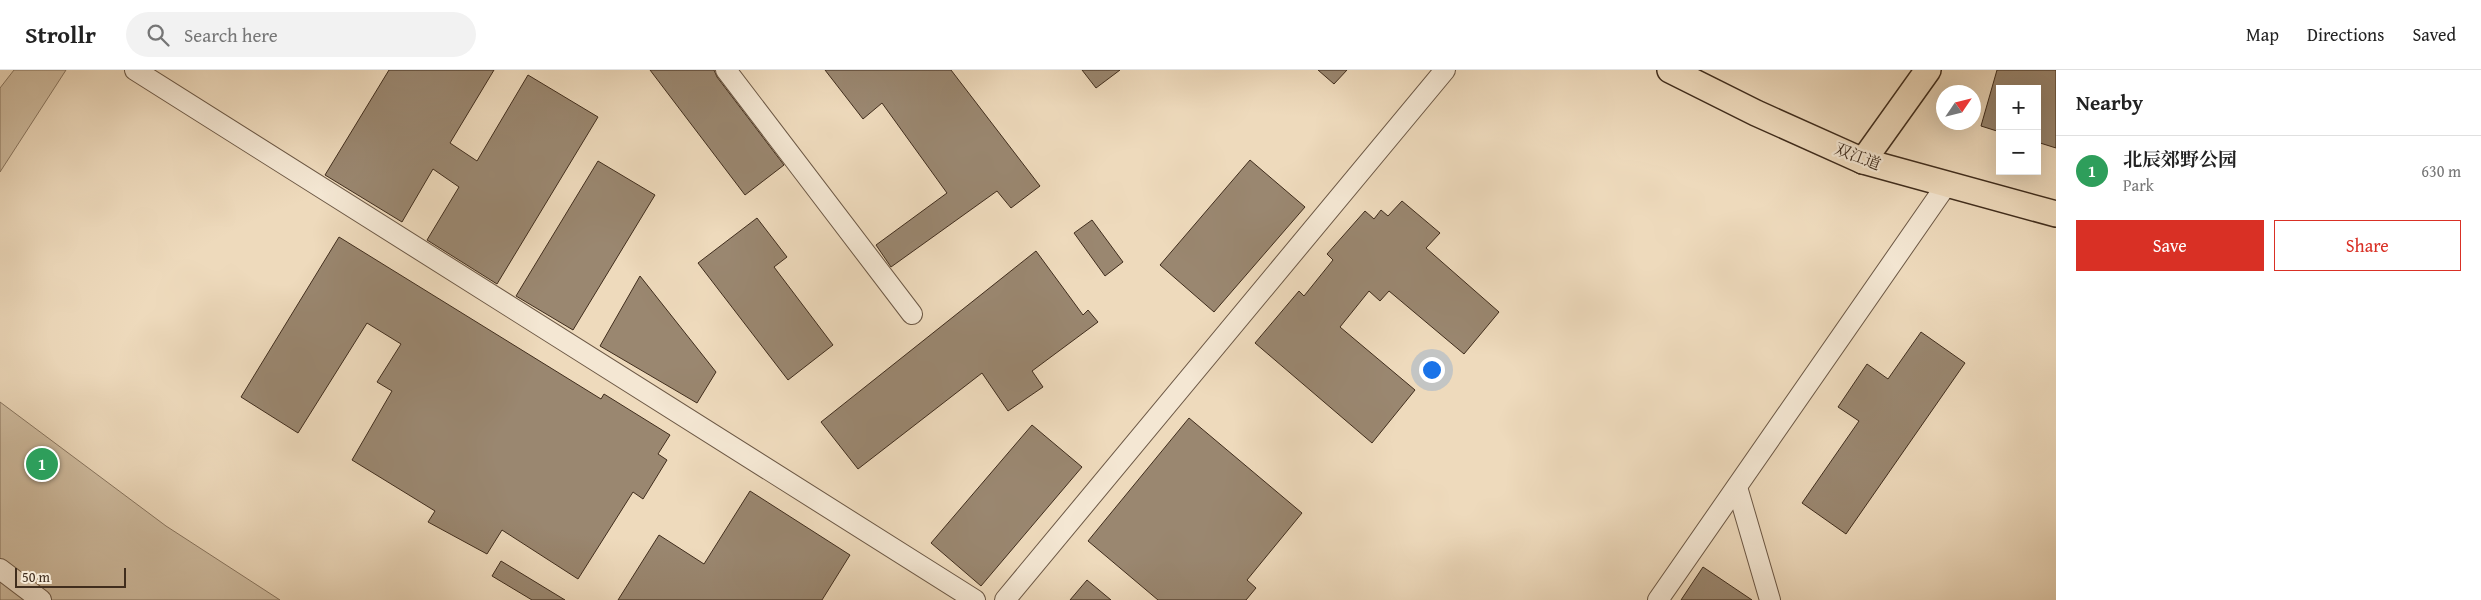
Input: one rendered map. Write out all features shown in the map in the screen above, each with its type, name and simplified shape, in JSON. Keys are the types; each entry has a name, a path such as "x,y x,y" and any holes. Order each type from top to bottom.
{"main road":[{"name":"双江道","path":"1670,70 1863,161 2056,214"},
{"path":"1863,161 1928,70"}],"street":[{"path":"135,70 975,600"},
{"path":"726,70 912,314"},
{"path":"1005,600 1445,70"},
{"path":"1658,600 1947,184"},
{"path":"1737,487 1770,600"},
{"path":"0,569 41,600"}],"shaded area":[{"path":"14,70 66,70 0,172 0,88"},
{"path":"0,402 166,526 280,600 0,600"}],"building":[{"path":"389,70 494,70 450,143 477,161 528,75 598,117 497,284 427,240 459,187 433,169 402,222 325,175"},
{"path":"650,70 714,70 717,77 784,165 745,195"},
{"path":"825,70 951,70 1040,186 1011,208 997,191 891,267 876,245 947,193 882,103 863,119"},
{"path":"1082,70 1120,70 1096,88"},
{"path":"1318,70 1347,70 1334,84"},
{"path":"1997,70 2056,70 2056,148 2041,143 2041,85 1996,85 1996,131 1981,126"},
{"path":"1250,160 1305,207 1214,312 1160,265"},
{"path":"598,161 655,195 573,330 516,296"},
{"path":"1402,201 1440,233 1426,248 1499,312 1464,354 1389,291 1380,301 1369,291 1340,327 1415,390 1372,443 1255,343 1299,291 1304,296 1333,260 1327,254 1365,211 1374,219 1381,210 1388,216"},
{"path":"757,218 787,257 774,267 833,345 788,380 698,263"},
{"path":"1092,220 1123,262 1105,276 1074,233"},
{"path":"339,237 601,399 604,394 670,435 658,454 667,460 643,499 633,492 578,579 502,530 487,554 428,522 435,511 352,460 392,391 377,382 401,344 367,323 298,433 241,397"},
{"path":"1036,251 1083,315 1088,310 1098,322 1032,371 1043,387 1008,411 982,373 858,469 821,422"},
{"path":"640,276 716,372 697,403 600,346"},
{"path":"1921,332 1965,363 1846,534 1802,503 1859,421 1838,407 1867,364 1888,379"},
{"path":"1189,418 1302,513 1247,580 1256,588 1246,600 1158,600 1088,541"},
{"path":"1032,425 1082,467 981,586 931,543"},
{"path":"750,491 850,555 822,600 618,600 659,535 704,564"},
{"path":"501,561 565,600 532,600 492,576"},
{"path":"1703,567 1752,600 1681,600"},
{"path":"1087,580 1111,600 1070,600"}],"place":[{"name":"北辰郊野公园","path":"42,464"}]}
